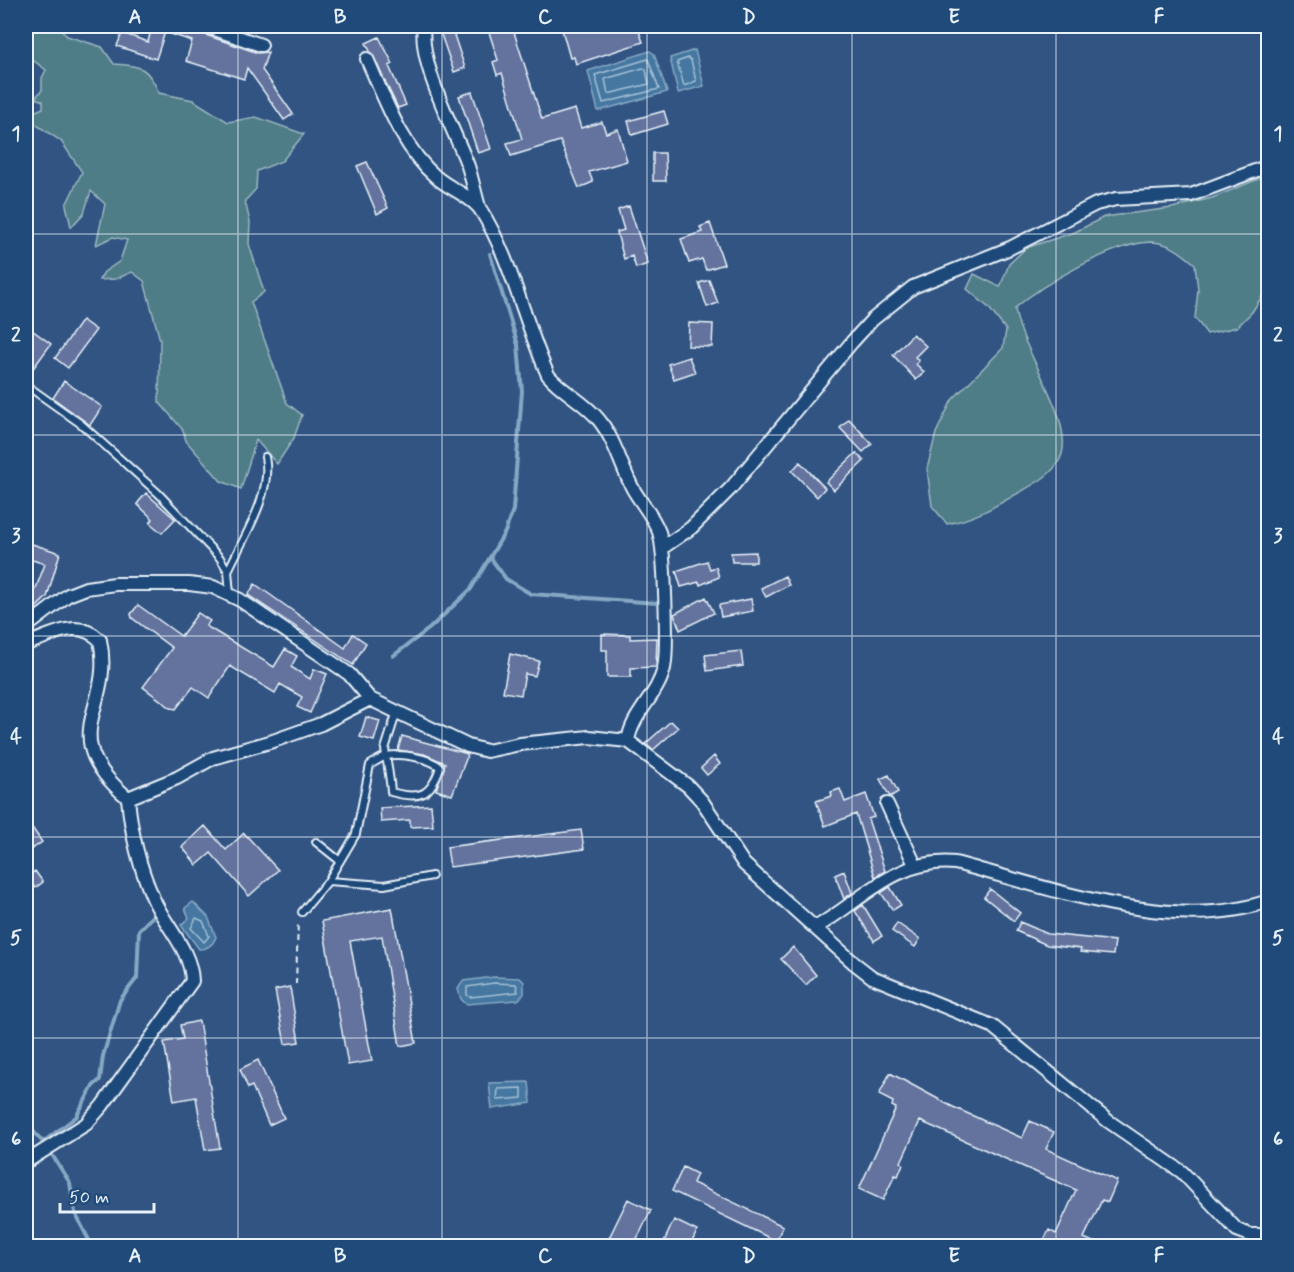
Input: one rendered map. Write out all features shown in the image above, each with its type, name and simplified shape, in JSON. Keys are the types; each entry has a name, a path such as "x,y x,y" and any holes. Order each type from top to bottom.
{"street":[{"path":"206,26 261,45"},
{"path":"424,26 422,38 429,66 468,168 479,207 492,233 548,375 555,384 598,418 611,438 633,488 659,533 662,548 664,667 656,685 630,725 628,741"},
{"path":"367,58 385,99 420,161 436,177 479,207"},
{"path":"662,548 691,528 731,488 852,342 872,320 913,287 1010,248 1096,204 1116,199 1191,195 1269,166"},
{"path":"26,627 68,595 86,588 115,584 189,584 213,587 230,595 349,674 370,699 436,733 468,746 487,751 520,744 589,737 628,741 688,786 702,801 744,864 872,977 992,1026 1108,1121 1182,1172 1237,1230 1250,1235 1269,1235"},
{"path":"26,644 69,628 83,628 100,640 103,655 90,737 90,753 99,771 128,798 130,825 153,899 192,969 192,981 102,1106 86,1124 26,1161"},
{"path":"128,798 177,778 213,758 273,741 321,724 370,699"},
{"path":"887,804 915,865"},
{"path":"815,928 843,911 879,882 915,865 934,861 955,863 1098,900 1160,912 1234,909 1269,901"}],"lane":[{"path":"26,385 81,424 158,493 220,558 228,571 230,595"},
{"path":"228,571 261,498 266,479 265,457"},
{"path":"302,912 328,881 356,834 370,765 386,756 407,756 435,763 440,767 431,790 409,796 391,792 386,756 385,749 397,711"},
{"path":"316,842 340,861"},
{"path":"328,881 384,885 432,876"}],"path":[{"path":"296,984 297,921 302,912"}],"green space":[{"path":"26,26 58,26 67,36 102,47 114,64 138,67 143,70 151,78 159,93 193,100 228,122 256,117 304,134 282,161 257,171 256,189 245,201 250,222 249,244 264,292 251,302 287,403 302,415 294,438 277,464 256,440 241,489 221,481 186,441 183,430 159,402 160,340 144,281 132,272 116,279 99,280 104,272 120,261 127,240 113,237 96,245 105,204 91,191 84,213 71,227 66,205 82,172 61,141 38,126 27,115 43,108 43,101 35,98 42,90 42,78 46,70 26,55"},
{"path":"1268,175 1268,287 1252,312 1237,327 1207,334 1195,318 1198,290 1195,264 1175,249 1158,242 1135,244 1118,249 1079,266 1015,308 1026,343 1055,406 1061,426 1063,444 1060,459 1044,478 1033,485 977,515 947,524 932,506 927,469 936,433 952,400 1003,348 1006,330 989,308 967,289 974,274 1000,287 1009,264 1026,248 1075,232 1104,217 1172,208 1212,198"}],"water":[{"path":"695,50 704,86 678,93 670,58"},
{"path":"650,51 654,54 667,92 598,111 588,71"},
{"path":"193,902 208,917 216,937 205,948 199,949 181,925 189,918 185,908"},
{"path":"494,977 520,978 524,982 524,994 518,1000 466,1004 461,999 458,989 463,981"},
{"path":"529,1082 531,1103 492,1109 489,1083"}],"building":[{"path":"152,26 190,26 203,34 258,53 268,52 262,70 293,114 284,120 247,68 244,79 186,61 192,41 165,32 156,59 117,46 122,33 148,42"},
{"path":"438,26 451,26 465,68 454,72"},
{"path":"487,26 512,26 542,119 575,109 581,128 602,122 606,133 618,129 627,161 589,172 593,182 579,188 560,141 511,156 507,143 522,139 502,73 497,75 493,62 498,60"},
{"path":"561,26 637,26 643,42 576,64 574,57 570,58"},
{"path":"379,37 393,64 389,66 406,105 398,108 366,43"},
{"path":"472,92 491,149 478,153 459,96"},
{"path":"664,111 668,124 632,135 628,121"},
{"path":"653,153 665,153 666,181 653,181"},
{"path":"367,162 388,208 377,214 357,166"},
{"path":"629,206 648,264 636,268 632,256 624,259 617,232 624,230 618,210"},
{"path":"710,223 724,264 706,270 702,259 689,263 681,239 702,232 700,227"},
{"path":"709,280 718,303 707,307 699,283"},
{"path":"82,320 96,330 68,368 55,358"},
{"path":"689,323 713,324 712,347 688,346"},
{"path":"32,330 51,344 26,378 26,339"},
{"path":"913,334 926,346 915,357 919,361 916,364 924,372 916,380 893,355"},
{"path":"689,357 695,372 674,379 668,364"},
{"path":"64,381 102,407 90,425 53,398"},
{"path":"849,419 872,444 863,452 840,428"},
{"path":"856,453 864,461 834,490 826,482"},
{"path":"800,462 825,488 817,497 792,471"},
{"path":"146,493 175,519 162,533 150,523 153,519 137,504"},
{"path":"26,542 60,553 47,597 26,617 26,598 36,588 45,564 26,558"},
{"path":"756,552 756,562 732,562 731,553"},
{"path":"707,561 710,569 716,567 719,577 700,585 699,582 681,587 676,571"},
{"path":"785,576 789,585 766,597 761,588"},
{"path":"255,584 345,648 353,634 366,643 353,665 248,595"},
{"path":"706,597 714,613 680,630 674,614"},
{"path":"751,599 753,611 721,617 719,605"},
{"path":"138,605 181,636 198,613 210,621 206,626 274,667 285,649 297,656 291,667 310,679 314,669 327,674 310,713 297,707 302,697 280,684 275,693 230,666 209,698 193,687 176,709 171,708 143,687 172,648 132,618 131,614"},
{"path":"602,634 630,635 630,639 657,638 656,667 631,668 631,677 607,677 607,650 602,650"},
{"path":"741,651 743,666 707,671 705,655"},
{"path":"510,654 539,661 535,676 525,674 521,695 503,692"},
{"path":"366,717 380,721 374,741 360,737"},
{"path":"671,721 678,728 653,750 645,744"},
{"path":"402,736 468,754 452,795 436,790 445,763 424,754 398,750"},
{"path":"714,756 720,764 707,775 701,768"},
{"path":"889,775 898,792 890,797 880,779"},
{"path":"840,789 845,802 866,794 874,817 868,819 885,871 875,877 856,814 825,826 816,801 832,796 831,792"},
{"path":"431,805 433,826 410,827 410,820 381,822 380,808"},
{"path":"26,819 42,842 32,849 26,841"},
{"path":"205,826 226,850 244,833 278,870 249,896 211,853 197,865 182,847"},
{"path":"581,830 584,849 450,867 447,847"},
{"path":"35,871 43,882 35,888 27,877"},
{"path":"844,871 852,893 844,899 835,875"},
{"path":"890,887 901,905 893,910 881,893"},
{"path":"990,889 1020,913 1014,921 984,897"},
{"path":"863,905 882,936 874,941 855,911"},
{"path":"392,908 416,1043 400,1046 382,936 350,941 372,1061 348,1065 322,921"},
{"path":"1020,922 1048,934 1115,941 1113,955 1080,952 1081,949 1047,945 1016,931"},
{"path":"897,923 920,939 915,947 892,931"},
{"path":"793,947 816,975 806,985 781,959"},
{"path":"290,987 299,1042 285,1044 275,990"},
{"path":"199,1021 220,1148 205,1150 196,1097 174,1101 164,1042 183,1039 180,1025"},
{"path":"258,1060 284,1118 269,1125 252,1086 248,1088 240,1069"},
{"path":"890,1073 951,1106 1022,1138 1030,1121 1054,1132 1046,1149 1117,1181 1108,1202 1102,1200 1084,1238 1102,1246 1041,1246 1049,1230 1056,1234 1076,1190 920,1121 901,1162 903,1164 898,1176 895,1175 883,1200 859,1189 896,1108 892,1106 893,1102 879,1095"},
{"path":"683,1167 697,1174 693,1183 783,1226 776,1241 672,1191"},
{"path":"628,1199 651,1210 641,1231 633,1246 605,1246"},
{"path":"674,1220 697,1231 690,1246 662,1246"}],"waterway":[{"path":"393,656 430,628 471,589 505,532 513,510 522,391 518,345 490,254"},
{"path":"490,557 506,579 531,594 657,603"},
{"path":"43,1142 76,1117 93,1086 100,1080 103,1056 120,1000 137,978 139,930 155,914"},
{"path":"26,1124 45,1144"},
{"path":"49,1150 70,1183 75,1213 92,1246"}]}
